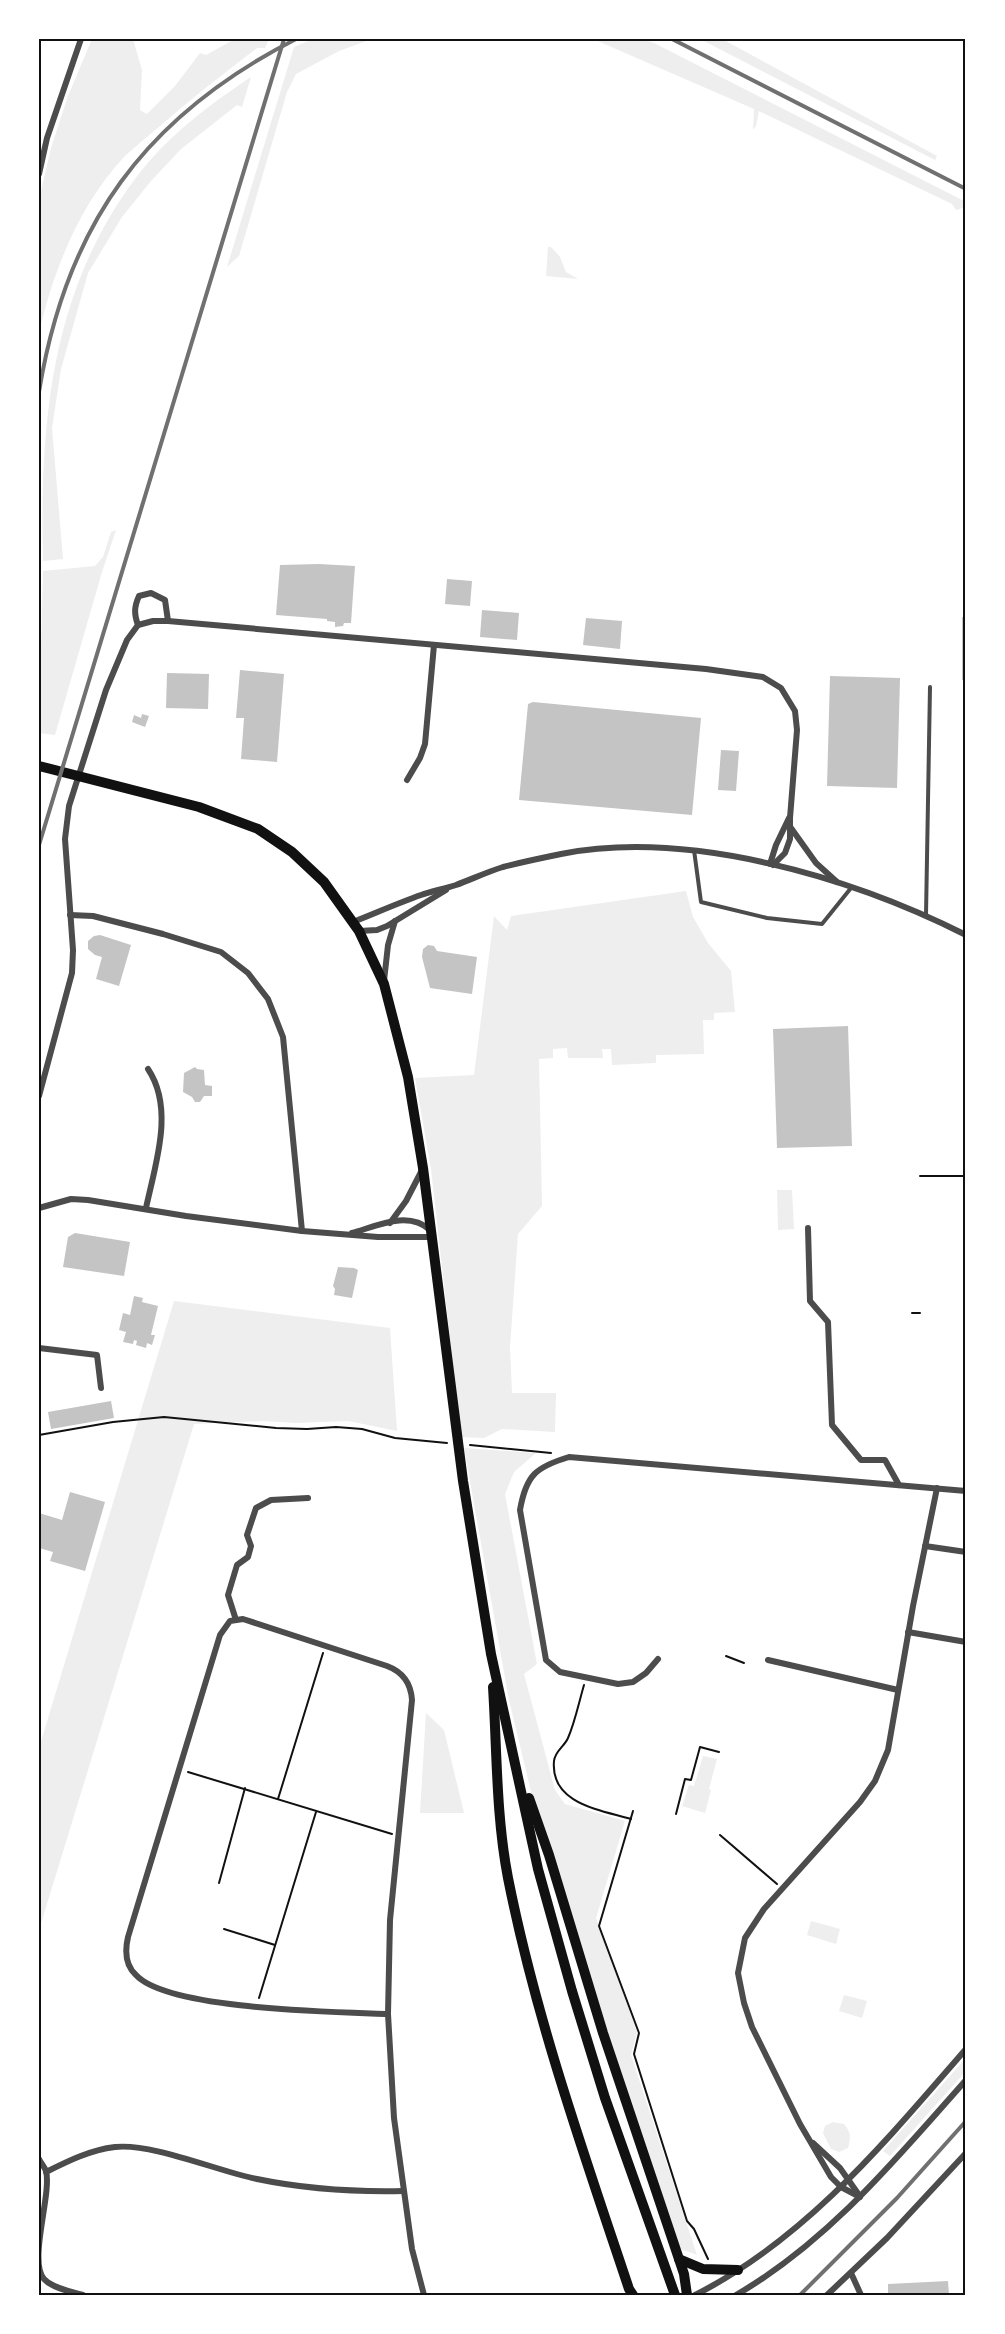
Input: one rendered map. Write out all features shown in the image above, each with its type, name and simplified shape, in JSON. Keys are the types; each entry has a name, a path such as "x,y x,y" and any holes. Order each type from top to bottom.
{"main road":[{"path":"39,766 199,807 258,829 292,852 324,882 356,927 384,984 408,1077 423,1168 463,1481 491,1654 538,1869 572,1991 613,2119 675,2295"},
{"path":"491,1654 502,1835 508,1876 536,2002 575,2129 630,2293"},
{"path":"514,1756 549,1855 603,2033 689,2293"},
{"path":"679,2259 703,2269 738,2270"}],"street":[{"path":"39,174 47,138 81,39"},
{"path":"138,626 135,604 139,596 152,593 165,600 168,621"},
{"path":"39,1096 72,974 65,838 69,806 106,690 127,640 138,626 153,621 706,669 752,675 772,681 789,699 795,711 797,730 789,847 772,864"},
{"path":"407,780 420,758 424,744 434,645"},
{"path":"772,864 776,845 790,818"},
{"path":"791,828 816,863 840,884"},
{"path":"356,927 418,896 453,886 502,867 563,854 622,848 694,850 772,864 840,884 926,915 966,935"},
{"path":"356,927 377,930 453,886"},
{"path":"70,915 93,916 221,952 248,974 268,999 283,1037 302,1231"},
{"path":"384,984 388,945 395,921"},
{"path":"146,1208 161,1130 157,1087 148,1069"},
{"path":"390,1223 406,1201 423,1168"},
{"path":"39,1208 80,1200 302,1231 399,1238 431,1233"},
{"path":"349,1234 390,1223 416,1220 431,1233"},
{"path":"808,1228 810,1301 828,1322 832,1425 861,1460 885,1460 899,1485"},
{"path":"39,1348 97,1354 101,1388"},
{"path":"658,1659 646,1673 626,1684 560,1672 546,1660 520,1510 523,1492 532,1477 546,1464 569,1457 966,1491"},
{"path":"860,2197 841,2187 822,2164 800,2124 752,2027 738,1973 745,1938 764,1909 860,1802 875,1781 888,1750 908,1632 937,1488"},
{"path":"236,1620 228,1595 237,1565 248,1557 251,1546 247,1535 256,1508 271,1500 308,1498"},
{"path":"926,1546 966,1552"},
{"path":"388,2014 256,2007 203,1999 157,1989 136,1976 130,1968 126,1954 128,1936 220,1635 230,1620 243,1620 398,1670 411,1689 412,1700 390,1924 388,2014 392,2098 403,2191 422,2295"},
{"path":"908,1632 966,1642"},
{"path":"768,1660 898,1690"},
{"path":"689,2293 738,2270 781,2240 850,2179 966,2049"},
{"path":"736,2295 784,2263 860,2197 966,2080"},
{"path":"810,2140 850,2179 860,2197"},
{"path":"46,2172 93,2152 118,2147 140,2148 254,2179 285,2185 375,2192 403,2191"},
{"path":"827,2295 851,2273 966,2152"},
{"path":"39,2159 46,2172 40,2240 40,2271 44,2279 54,2285 83,2295"},
{"path":"851,2273 861,2295"}],"lane":[{"path":"926,915 930,687"},
{"path":"694,850 700,902 712,905 767,918 822,924 851,888"}],"path":[{"path":"920,1176 966,1176"},
{"path":"912,1312 920,1312"},
{"path":"39,1435 114,1422 164,1418 287,1428 362,1429 394,1438 416,1440"},
{"path":"477,1446 535,1450"},
{"path":"278,1799 325,1646"},
{"path":"726,1656 744,1663"},
{"path":"586,1677 567,1740 558,1750 554,1761 557,1779 565,1794 580,1805 631,1819"},
{"path":"676,1814 685,1779 691,1780 700,1747 719,1752"},
{"path":"180,1769 397,1836"},
{"path":"219,1883 245,1788"},
{"path":"256,2007 316,1811"},
{"path":"633,1811 599,1926 639,2033 634,2054 685,2213 709,2262"},
{"path":"720,1835 783,1888"},
{"path":"224,1929 275,1945"}],"shaded area":[{"path":"92,39 133,39 142,70 140,110 147,114 175,86 200,53 206,55 235,39 269,39 265,48 257,48 195,96 125,156 109,175 70,239 52,286 39,333 39,200 51,148 68,96"},
{"path":"313,39 372,39 339,51 296,74 287,92 239,256 227,267 294,47"},
{"path":"593,39 642,39 654,43 966,202 966,207 956,210 952,204 759,111 753,130 754,109"},
{"path":"700,39 722,39 937,156 935,160"},
{"path":"251,77 242,107 237,105 181,149 151,181 122,217 88,273 61,369 52,428 63,559 43,561 44,460 48,410 56,361 68,314 84,268 107,223 135,179 160,149 189,123"},
{"path":"548,247 551,247 560,257 566,272 578,279 546,276"},
{"path":"116,530 55,735 39,733 43,571 95,566 103,557 111,532"},
{"path":"686,891 693,917 708,943 731,971 735,1012 714,1013 714,1020 703,1020 704,1054 656,1055 656,1063 612,1065 611,1049 602,1049 603,1058 568,1058 567,1048 553,1049 553,1058 539,1059 542,1206 518,1234 510,1347 512,1393 556,1393 555,1432 502,1429 484,1438 461,1437 431,1169 415,1078 474,1075 494,916 507,930 511,916"},
{"path":"777,1190 792,1190 794,1229 778,1230"},
{"path":"174,1301 390,1328 397,1431 348,1421 194,1424 39,1930 39,1748"},
{"path":"464,1448 536,1453 514,1472 505,1494 537,1664 524,1674 555,1790 565,1804 625,1821 596,1918 637,2032 631,2055 697,2255 678,2248 534,1804 509,1700"},
{"path":"426,1713 444,1730 464,1813 420,1813"},
{"path":"703,1756 717,1759 705,1813 682,1806 689,1785 694,1786"},
{"path":"811,1921 840,1929 836,1944 807,1935"},
{"path":"844,1995 867,2001 862,2018 839,2011"},
{"path":"966,2058 966,2071 890,2156 883,2151"},
{"path":"833,2122 844,2124 850,2135 848,2148 839,2152 831,2149 823,2133 825,2126"}],"building":[{"path":"280,565 355,566 351,623 335,627 335,622 327,621 327,619 276,615"},
{"path":"447,579 472,581 470,606 445,604"},
{"path":"482,610 519,613 517,640 480,637"},
{"path":"962,617 966,617 966,680 962,680"},
{"path":"586,618 622,621 620,649 583,645"},
{"path":"240,670 284,674 277,762 241,759 244,718 236,718"},
{"path":"167,673 209,674 208,709 166,708"},
{"path":"830,676 900,678 897,788 827,786"},
{"path":"533,702 701,718 692,815 519,800 528,704"},
{"path":"142,714 149,716 145,727 132,722 134,715 141,718"},
{"path":"721,750 739,751 736,791 718,790"},
{"path":"100,935 131,945 119,986 96,979 102,957 88,949 88,941"},
{"path":"428,945 434,946 437,951 477,957 472,994 430,988 422,957 423,949"},
{"path":"848,1026 852,1146 777,1148 773,1029"},
{"path":"195,1067 204,1070 205,1085 212,1086 212,1096 204,1096 200,1102 195,1102 192,1097 183,1092 184,1073"},
{"path":"75,1233 130,1242 124,1276 63,1267 68,1237"},
{"path":"338,1267 358,1270 352,1298 334,1295 333,1286"},
{"path":"134,1296 143,1298 142,1302 158,1306 151,1335 155,1335 152,1345 147,1343 146,1348 136,1345 137,1341 134,1340 133,1344 123,1342 126,1332 119,1330 123,1313 130,1315"},
{"path":"111,1401 114,1418 51,1429 48,1412"},
{"path":"70,1492 105,1502 85,1571 50,1561 53,1552 39,1548 39,1513 62,1520"},
{"path":"948,2281 949,2295 888,2295 888,2284"}],"railway":[{"path":"39,845 284,39"},
{"path":"39,392 52,332 69,277 92,227 121,182 155,140 196,103 243,69 296,39"},
{"path":"672,39 966,189"},
{"path":"800,2295 897,2198 966,2121"}]}
